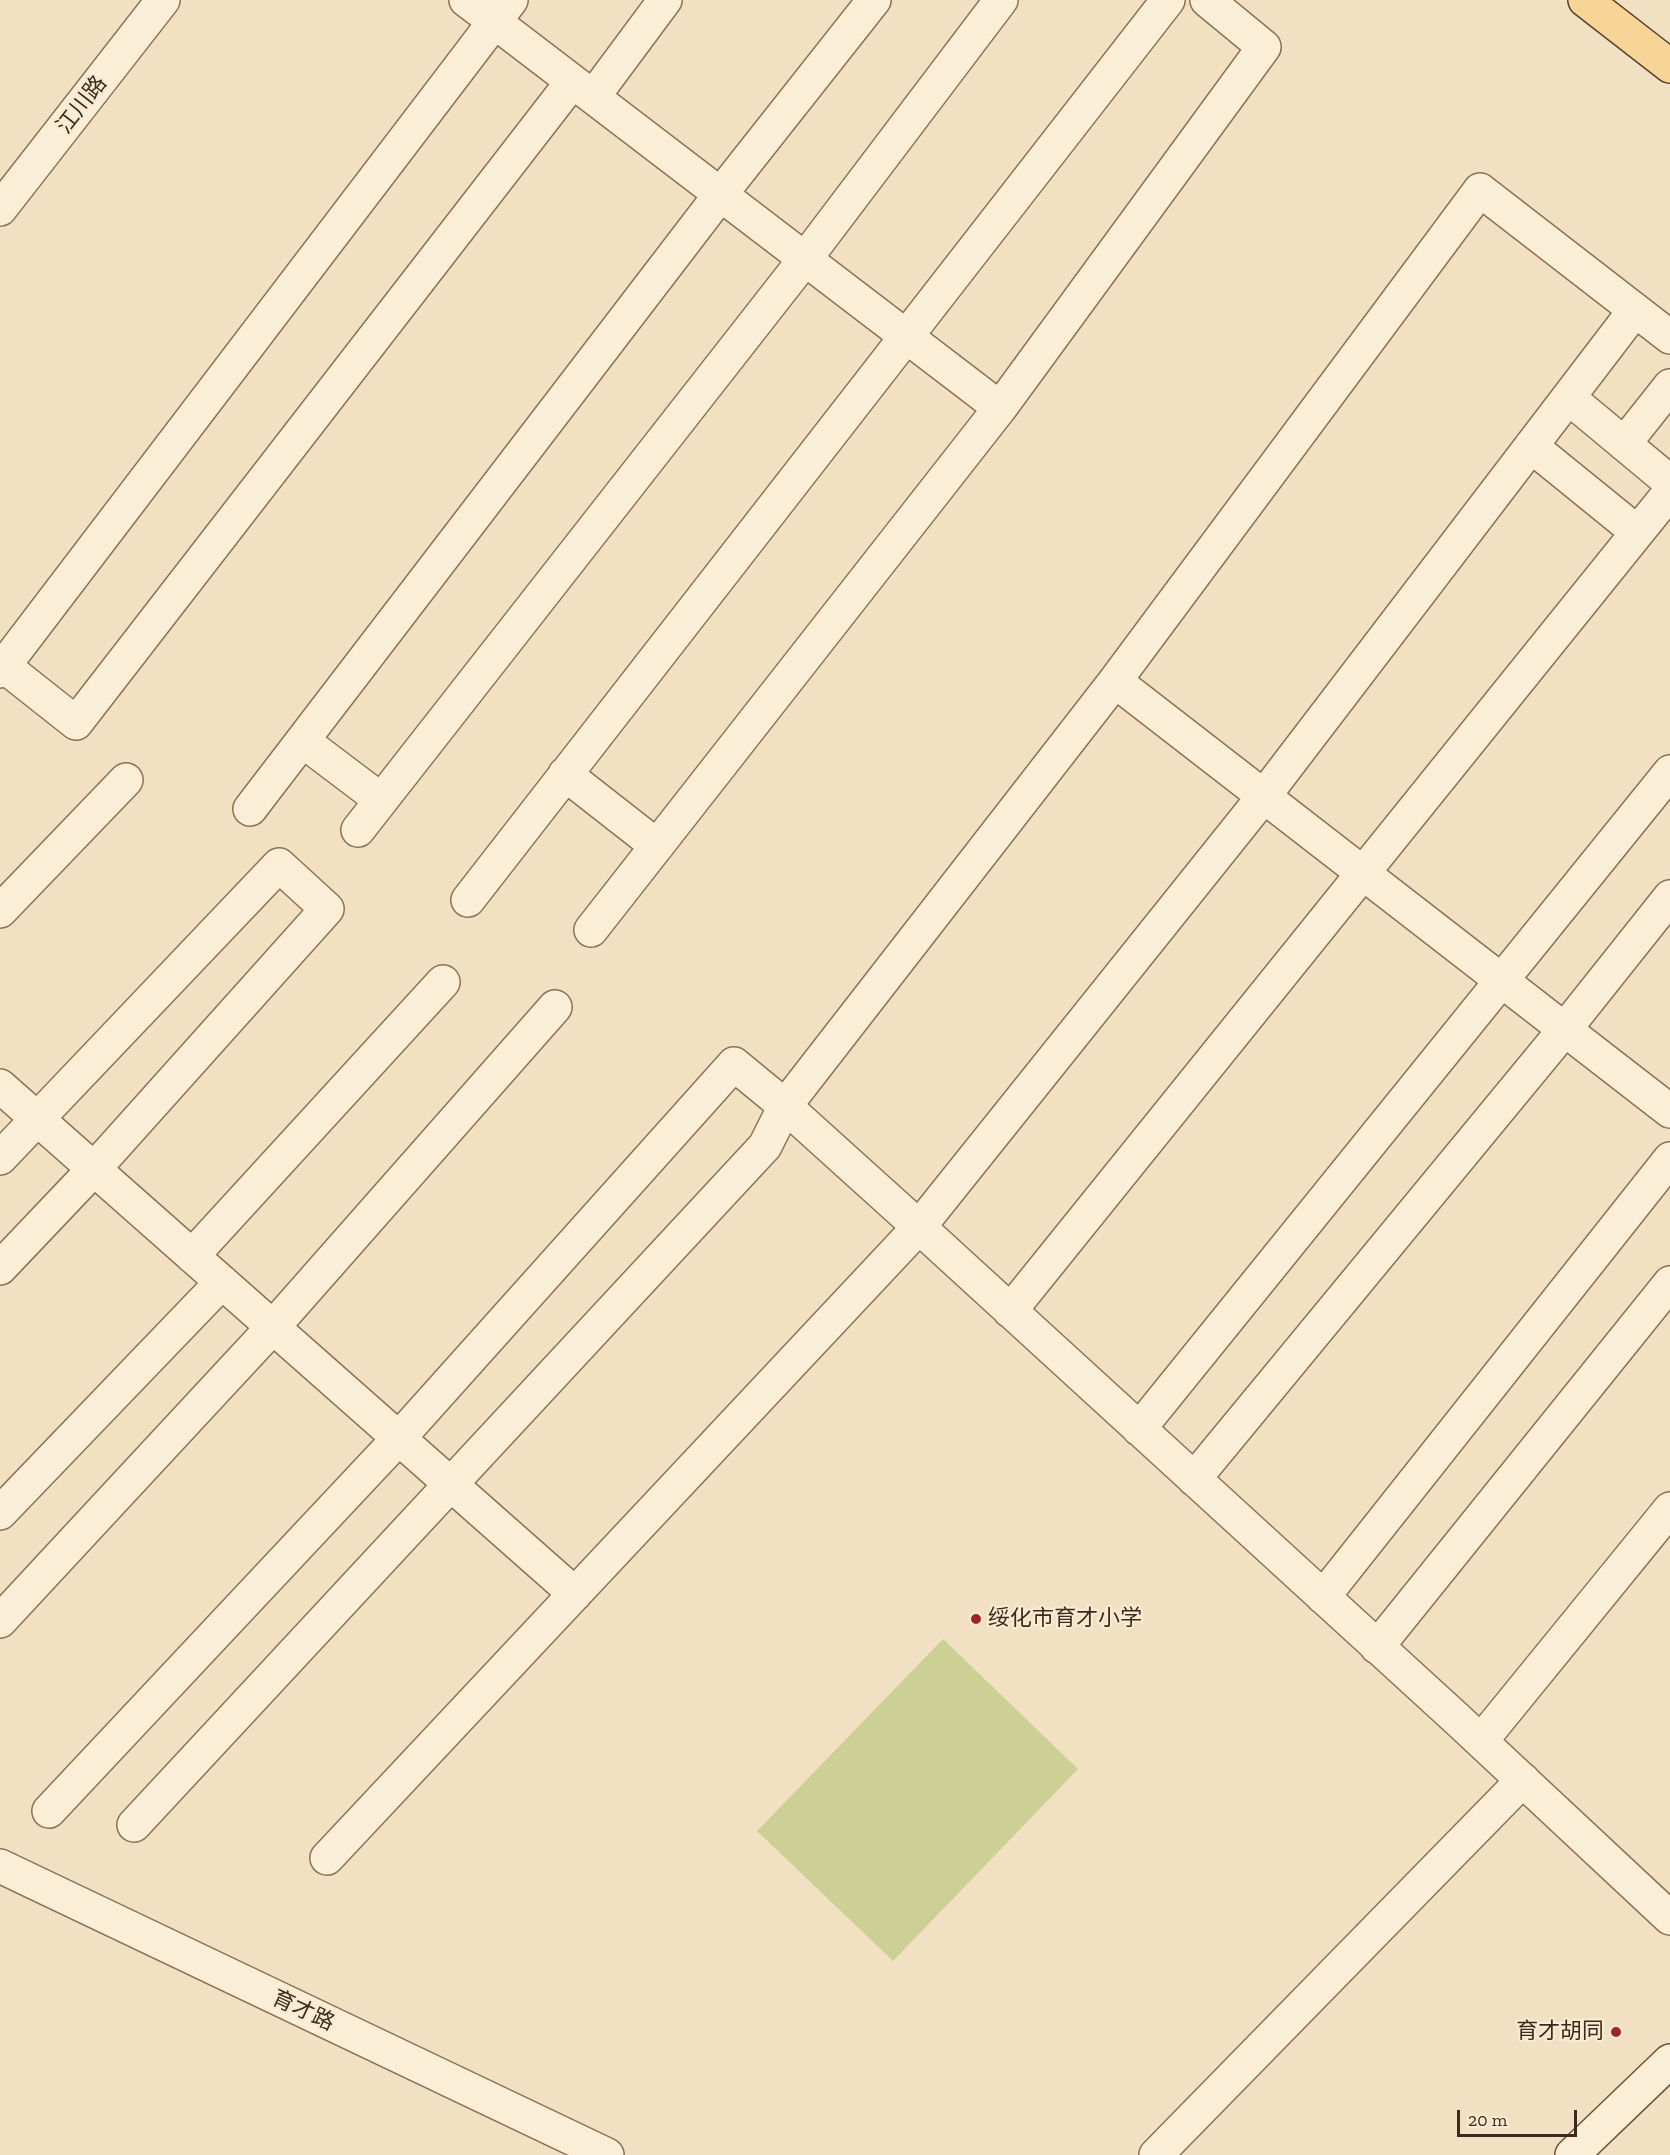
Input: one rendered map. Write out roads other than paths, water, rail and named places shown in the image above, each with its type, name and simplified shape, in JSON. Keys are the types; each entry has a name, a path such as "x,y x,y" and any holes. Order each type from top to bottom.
{"main road":[{"path":"1584,0 1670,66"}],"street":[{"name":"江川路","path":"0,209 163,0"},
{"path":"466,0 503,11 583,90 1000,408"},
{"path":"503,11 2,669 76,723 583,90 665,0"},
{"path":"250,809 720,195 874,0"},
{"path":"358,830 805,259 1001,0"},
{"path":"468,900 1168,0"},
{"path":"591,930 1000,408 1264,47 1207,0"},
{"path":"134,1825 765,1146 785,1106 1115,681 1480,190 1670,337"},
{"path":"327,1858 919,1227 1264,796 1635,310"},
{"path":"1624,444 1670,386"},
{"path":"1569,398 1670,482"},
{"path":"1532,446 1636,532"},
{"path":"1010,1311 1670,492"},
{"path":"1115,681 1670,1111"},
{"path":"303,741 381,800"},
{"path":"1139,1429 1670,772"},
{"path":"565,774 657,846"},
{"path":"0,911 126,780"},
{"path":"0,1158 279,865 327,909 94,1169 0,1268"},
{"path":"1194,1479 1565,1029 1670,897"},
{"path":"192,1256 443,982"},
{"path":"0,1621 273,1327 555,1007"},
{"path":"49,1811 399,1438 734,1064 785,1106 919,1227 1481,1741 1670,1918"},
{"path":"0,1086 575,1594"},
{"path":"1323,1597 1670,1159"},
{"path":"0,1513 222,1282"},
{"path":"1377,1647 1670,1282"},
{"path":"1481,1741 1670,1509"},
{"path":"1156,2155 1523,1780"},
{"name":"育才路","path":"0,1866 607,2155"},
{"path":"1572,2155 1670,2061"}],"place":[{"name":"绥化市育才小学","path":"976,1619"},
{"name":"育才胡同","path":"1616,2032"}]}
